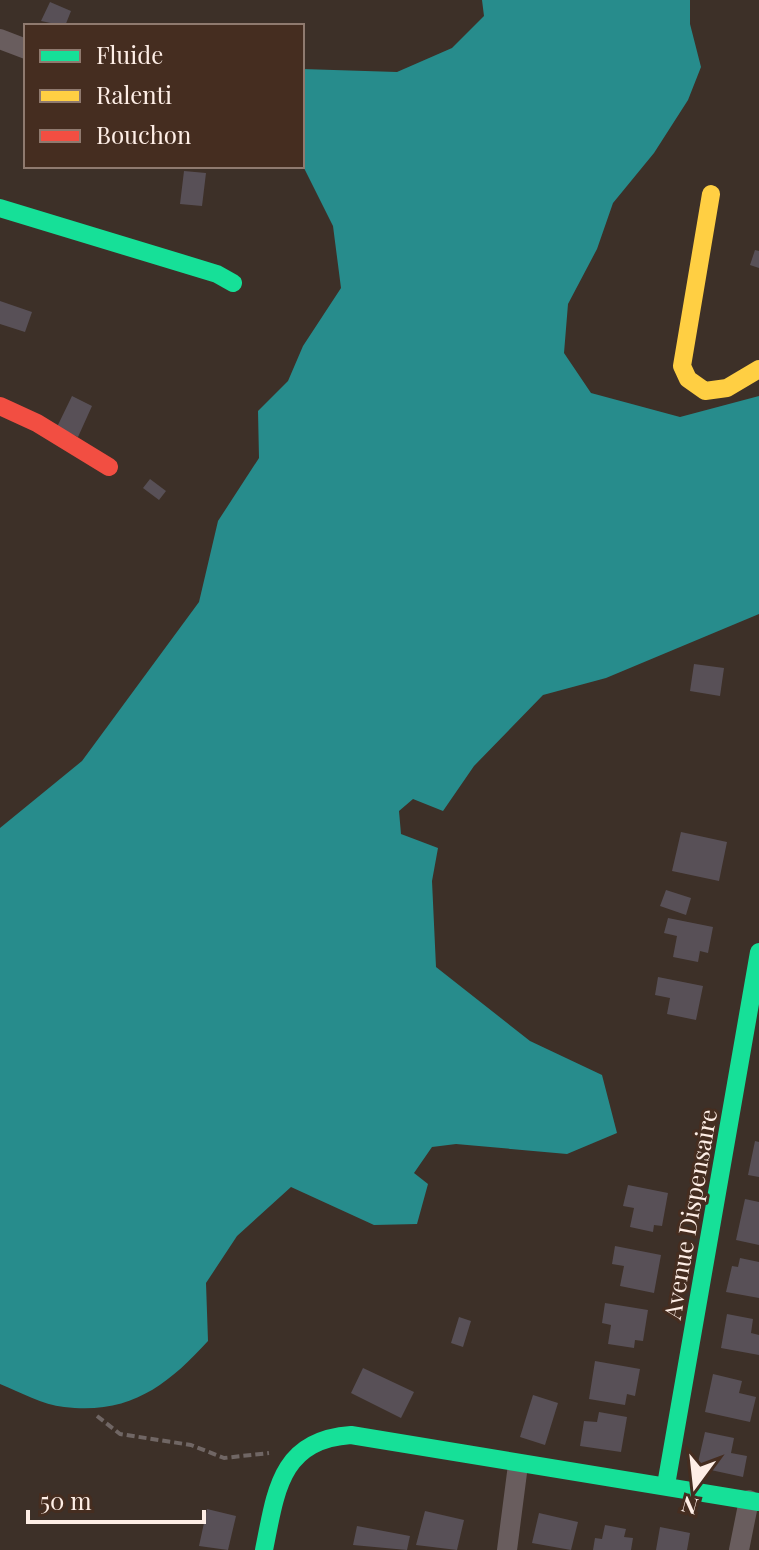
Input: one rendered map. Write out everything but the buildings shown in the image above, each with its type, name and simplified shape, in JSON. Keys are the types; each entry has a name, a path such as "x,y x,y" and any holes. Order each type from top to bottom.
{"street":[{"path":"0,39 24,48"},
{"path":"711,194 686,339 684,374 687,382 696,389 711,392 745,382 759,369"},
{"path":"0,208 217,274 233,283"},
{"path":"0,406 37,423 109,467"},
{"name":"Avenue Dispensaire","path":"666,1485 759,952"},
{"path":"264,1550 272,1514 291,1461 319,1439 351,1435 449,1448 518,1465 666,1485 754,1501 739,1550"},
{"path":"507,1550 518,1465"}],"path":[{"path":"97,1416 120,1434 191,1445 224,1458 280,1452"}],"water":[{"path":"482,0 690,0 690,24 701,67 688,100 654,153 613,203 597,249 568,304 564,353 591,393 680,417 759,396 759,614 606,678 543,695 474,766 443,811 413,799 399,811 401,834 438,848 432,881 436,967 530,1041 602,1075 617,1133 567,1154 456,1144 432,1147 414,1173 428,1184 417,1224 374,1225 291,1187 237,1236 206,1283 208,1341 193,1357 162,1384 127,1401 87,1408 48,1404 0,1384 0,828 82,761 199,602 218,521 259,458 258,411 288,381 303,346 341,288 333,226 304,168 304,69 397,72 452,48 484,16"}],"traffic: fast":[{"path":"0,208 217,274 233,283"},
{"path":"666,1485 759,952"},
{"path":"264,1550 278,1489 295,1458 327,1439 351,1435 759,1502"}],"traffic: slow":[{"path":"711,194 682,366 688,379 705,391 727,388 759,369"}],"traffic: jam":[{"path":"0,406 37,423 109,467"}]}
